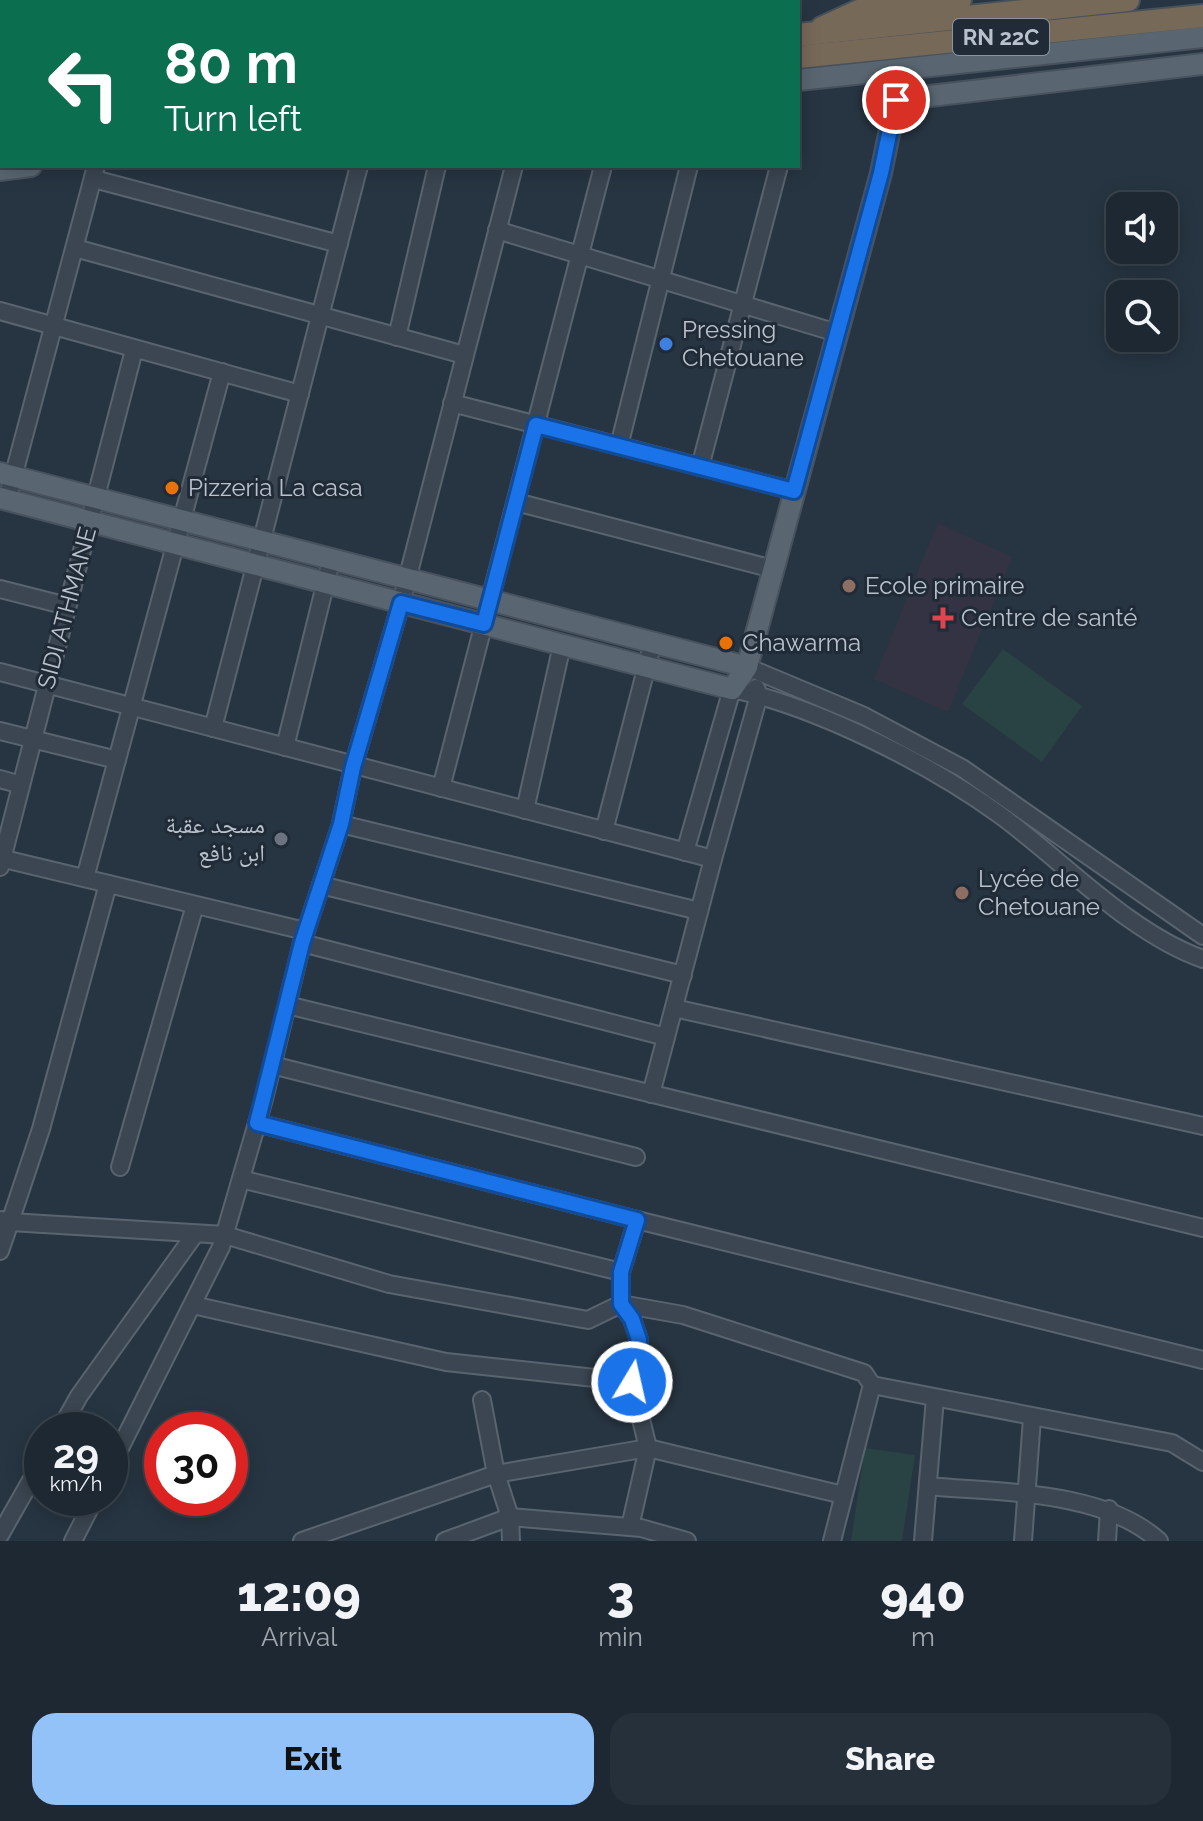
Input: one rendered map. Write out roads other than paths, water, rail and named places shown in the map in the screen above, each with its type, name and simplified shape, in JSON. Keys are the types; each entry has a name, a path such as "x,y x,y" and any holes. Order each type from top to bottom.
{"highway":[{"path":"803,35 872,5 960,0"},
{"name":"RN 22C","path":"803,35 1128,0"},
{"name":"RN 22C","path":"800,57 1203,16"},
{"path":"868,51 943,56 1203,29"}],"main road":[{"path":"800,84 894,70 1203,37"},
{"path":"896,100 1203,64"},
{"path":"4,499 732,689 747,667 881,173 896,100 894,70"},
{"path":"7,474 331,561 747,667"}],"street":[{"path":"213,728 253,564 262,542 358,168"},
{"path":"397,337 437,168"},
{"path":"128,1433 225,1235 304,937 341,824 353,767 401,603 513,168"},
{"path":"441,788 602,168"},
{"path":"619,446 689,168"},
{"path":"700,467 778,168"},
{"path":"4,499 7,474 54,326 95,172 339,244"},
{"path":"497,230 837,333"},
{"path":"75,248 464,355"},
{"path":"0,311 300,394"},
{"name":"SIDI ATHMANE","path":"1,861 134,350"},
{"path":"85,878 222,372"},
{"path":"452,403 794,491"},
{"path":"516,502 773,569"},
{"path":"285,747 331,561"},
{"path":"0,589 67,606"},
{"path":"604,831 653,642"},
{"path":"525,810 562,645"},
{"path":"651,1094 759,695 747,667"},
{"path":"685,852 732,689 759,695 864,737 906,759 999,814 1146,929 1195,957 1199,935 1038,819 915,740 747,667"},
{"path":"0,672 713,859"},
{"path":"0,731 117,760"},
{"path":"906,759 915,740"},
{"path":"0,779 21,785"},
{"path":"341,824 699,911"},
{"path":"1,861 195,905 666,1037"},
{"path":"0,1251 5,1221 41,1129 108,884"},
{"path":"321,885 683,975"},
{"path":"120,1167 195,905"},
{"path":"287,1005 1203,1228"},
{"path":"674,1008 1203,1126"},
{"path":"272,1065 636,1157"},
{"path":"257,1123 1203,1360"},
{"path":"241,1179 621,1272"},
{"path":"630,1527 648,1448 632,1382 639,1340 632,1319 621,1304 621,1272 637,1220"},
{"path":"5,1221 225,1235 389,1284 588,1320 621,1304 683,1315 830,1360 864,1373 872,1385 1172,1443 1203,1462"},
{"path":"70,1412 195,1234"},
{"path":"193,1305 446,1362 632,1382"},
{"path":"832,1541 872,1385"},
{"path":"923,1541 935,1398"},
{"path":"482,1400 496,1474 510,1517 511,1541"},
{"path":"1023,1541 1032,1418"},
{"path":"302,1541 496,1474 648,1448 843,1495"},
{"path":"928,1486 1027,1495 1109,1509 1139,1523 1159,1541"},
{"path":"0,1535 24,1493"},
{"path":"1107,1541 1109,1509"},
{"path":"73,1541 86,1516"},
{"path":"453,1539 510,1517 630,1527 687,1541"}],"place":[{"name":"Pressing Chetouane","path":"666,344"},
{"name":"Pizzeria La casa","path":"172,488"},
{"name":"Ecole primaire","path":"849,586"},
{"name":"Centre de santé","path":"943,618"},
{"name":"Chawarma","path":"726,643"},
{"name":"مسجد عقبة ابن نافع","path":"281,839"},
{"name":"Lycée de Chetouane","path":"962,893"}]}
